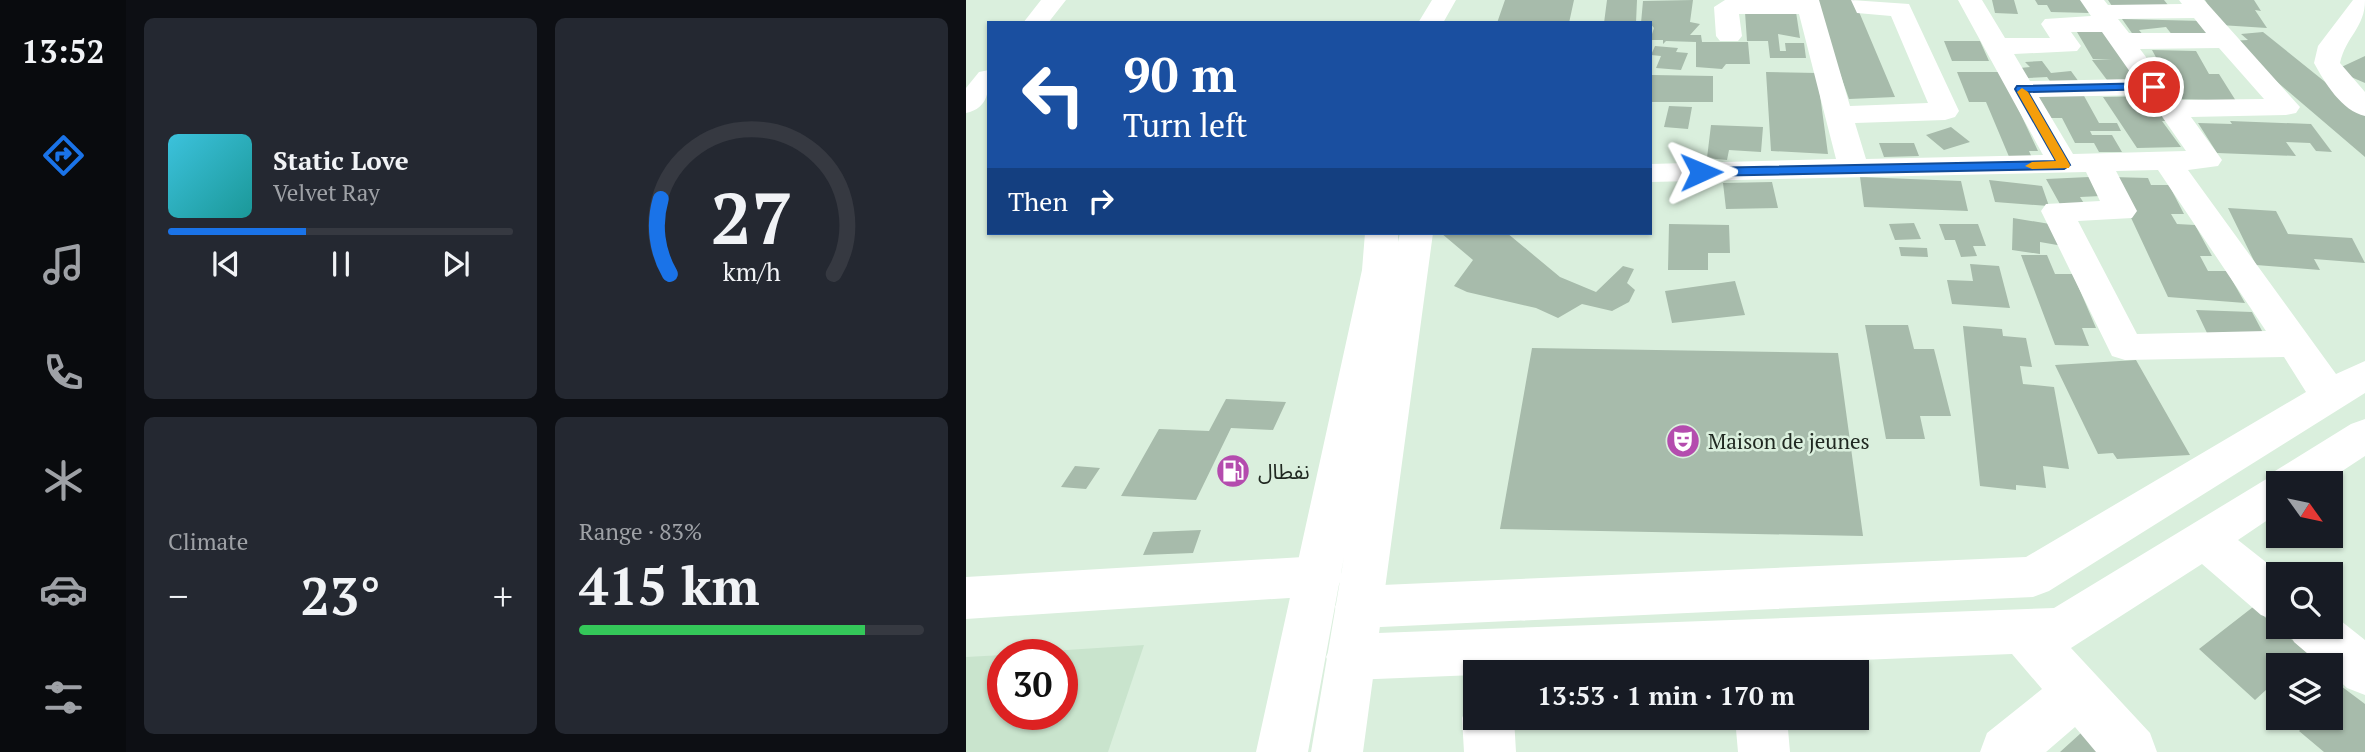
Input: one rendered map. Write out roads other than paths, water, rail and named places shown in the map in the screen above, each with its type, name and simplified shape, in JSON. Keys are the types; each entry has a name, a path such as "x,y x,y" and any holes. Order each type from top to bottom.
{"street":[{"path":"1037,21 1054,0"},
{"path":"1431,21 1444,0"},
{"path":"1459,21 1469,0"},
{"path":"1840,116 1945,111 1900,9 1866,8 1863,0"},
{"path":"1970,0 2021,89 2121,211 2057,211 2125,347 2294,344"},
{"path":"1729,36 1726,7 1808,3 1854,170"},
{"path":"2364,4 2354,35 2331,46 2327,63 2338,81 2365,108"},
{"path":"1996,46 2068,46 2054,24 2195,5 2286,107 2021,89"},
{"path":"2106,19 2227,40"},
{"path":"1652,173 2207,160 2106,19"},
{"path":"966,105 987,80"},
{"path":"1359,607 2033,577 2348,386 2294,344 2168,163"},
{"path":"1320,576 1315,576 1379,270 1382,235"},
{"path":"1337,752 1416,235"},
{"path":"2310,471 2362,440"},
{"path":"1554,660 1756,657 2024,632 2061,631 2266,499"},
{"path":"2204,539 2266,590"},
{"path":"966,598 1320,576"},
{"path":"1282,752 1320,576"},
{"path":"2024,632 2131,752"},
{"path":"2327,639 2365,671"},
{"path":"1351,657 1463,660"},
{"path":"2006,752 2078,692"},
{"path":"1489,730 1490,752"},
{"path":"1762,730 1764,752"}],"place":[{"name":"Maison de jeunes","path":"1683,441"},
{"name":"نفطال","path":"1233,471"}]}
